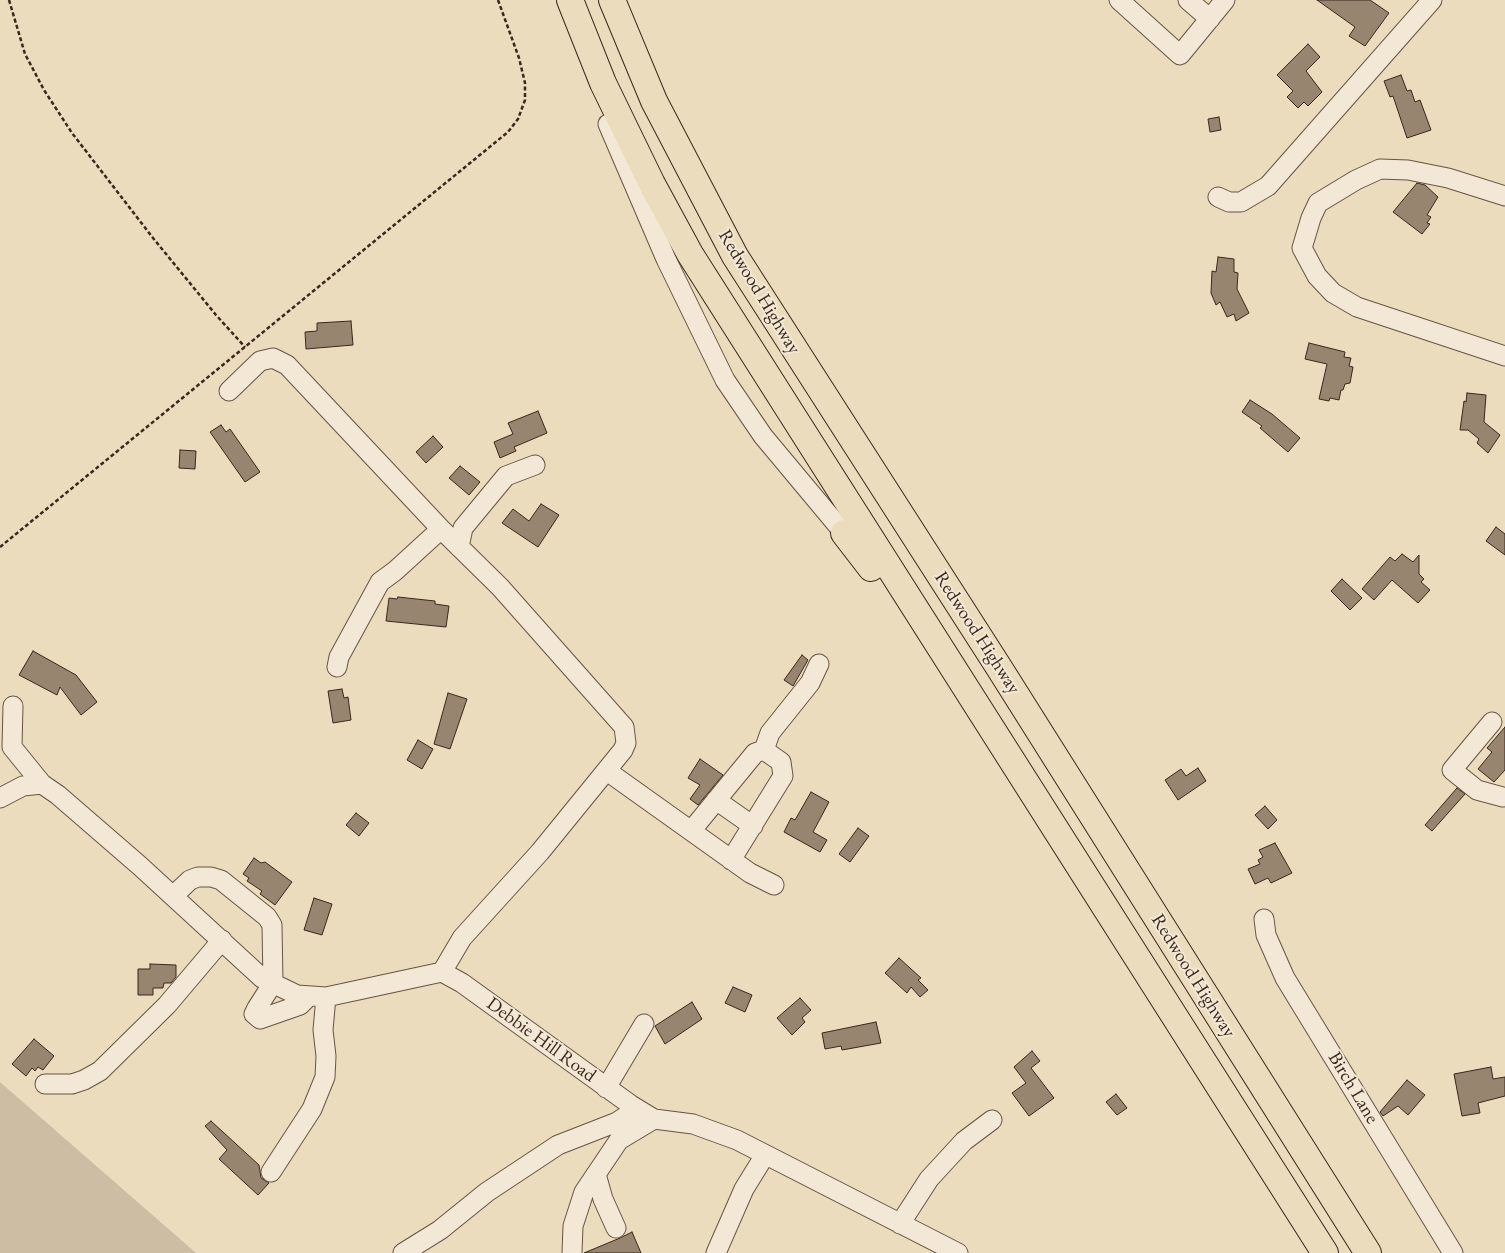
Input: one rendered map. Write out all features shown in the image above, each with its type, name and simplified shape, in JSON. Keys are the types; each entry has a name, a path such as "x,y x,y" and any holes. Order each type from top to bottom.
{"highway":[{"name":"Redwood Highway","path":"570,0 603,83 690,254 1325,1253"},
{"name":"Redwood Highway","path":"612,0 654,101 735,256 1003,674 1368,1253"},
{"path":"580,26 608,124"},
{"path":"844,533 1016,767"}],"street":[{"path":"1119,0 1180,55 1225,0"},
{"path":"1188,0 1210,19"},
{"path":"1218,197 1229,202 1241,202 1268,186 1432,0"},
{"path":"608,124 666,259 725,380 763,436 844,533"},
{"path":"1505,196 1448,178 1408,170 1380,169 1356,180 1318,203 1311,218 1302,248 1317,276 1333,293 1357,307 1505,356"},
{"path":"13,706 12,747 42,784 58,795 140,866 262,978 296,995 318,996 442,972 462,938 540,852 623,750 626,743 624,727 620,720 500,587 441,529 299,376 280,360 266,359 260,362 229,391"},
{"path":"459,547 463,528 506,476 535,465"},
{"path":"337,667 339,657 380,582 395,572 441,529"},
{"path":"764,750 770,733 810,683 819,664"},
{"path":"1492,722 1452,770 1477,790 1504,796"},
{"path":"691,831 754,752 764,750 781,762 783,776 732,860"},
{"path":"607,771 750,873 774,885"},
{"path":"0,798 23,786 42,784"},
{"path":"716,800 752,826"},
{"path":"173,896 190,880 198,877 211,877 221,880 267,917 272,925 273,983 254,1014 260,1019 300,1005 318,996"},
{"name":"Birch Lane","path":"1264,919 1266,935 1286,978 1453,1253"},
{"path":"45,1084 72,1084 100,1071 167,1004 222,940"},
{"name":"Debbie Hill Road","path":"442,972 462,983 606,1088 654,1119 693,1124 737,1140 958,1253"},
{"path":"271,1172 312,1109 325,1077 326,1056 318,996"},
{"path":"606,1088 644,1024"},
{"path":"403,1253 440,1230 487,1192 558,1145 618,1122 637,1109"},
{"path":"572,1253 573,1226 584,1192 619,1140 654,1119"},
{"path":"900,1224 929,1179 964,1141 992,1120"},
{"path":"716,1253 744,1189 765,1155"},
{"path":"596,1174 602,1199 616,1228"}],"path":[{"path":"9,0 25,54 44,90 72,133 190,284 245,346"},
{"path":"0,547 508,132 518,119 525,100 525,82 520,58 498,0"}],"shaded area":[{"path":"0,1082 196,1253 0,1253"}],"building":[{"path":"1317,0 1370,0 1389,13 1365,46 1349,36 1355,27"},
{"path":"1308,44 1320,57 1306,71 1322,92 1308,106 1304,102 1298,108 1287,97 1293,91 1277,75"},
{"path":"1401,75 1407,91 1411,90 1415,102 1420,100 1431,130 1407,138 1393,96 1390,97 1384,81"},
{"path":"1219,117 1221,130 1210,132 1208,119"},
{"path":"1417,183 1425,185 1438,197 1427,215 1431,217 1427,223 1430,224 1422,234 1393,212"},
{"path":"1218,257 1234,259 1234,272 1238,273 1237,289 1249,313 1236,321 1234,314 1227,317 1220,302 1216,305 1211,293 1212,271 1216,272"},
{"path":"351,321 353,345 306,349 305,332 317,331 317,323"},
{"path":"1309,343 1345,352 1344,357 1351,358 1349,366 1353,367 1350,383 1345,384 1343,390 1341,390 1339,400 1330,398 1329,401 1319,399 1327,364 1305,359"},
{"path":"1467,393 1486,395 1484,422 1500,435 1488,453 1477,443 1479,439 1468,430 1460,430"},
{"path":"1250,400 1272,414 1300,438 1288,452 1260,428 1262,426 1242,412"},
{"path":"538,411 547,433 514,447 516,451 500,458 494,442 513,434 508,423"},
{"path":"221,425 226,432 230,429 260,472 245,482 210,432"},
{"path":"433,436 443,447 426,463 416,452"},
{"path":"180,450 196,451 195,469 179,468"},
{"path":"460,466 480,482 469,495 449,478"},
{"path":"541,504 559,515 538,547 502,523 513,509 529,521"},
{"path":"1496,527 1505,534 1505,555 1486,541"},
{"path":"1402,554 1413,562 1419,555 1419,574 1424,579 1421,582 1430,590 1418,603 1392,580 1374,600 1362,589 1390,557 1395,561"},
{"path":"1342,579 1362,598 1350,610 1331,591"},
{"path":"398,597 435,601 435,604 449,606 446,627 386,621 389,598 397,599"},
{"path":"33,651 76,675 97,702 81,715 60,687 57,695 19,675"},
{"path":"802,655 808,660 793,686 784,680"},
{"path":"342,689 344,698 348,697 351,720 333,723 328,691"},
{"path":"448,693 467,699 450,749 434,744"},
{"path":"1505,727 1505,770 1494,782 1478,769 1492,752 1487,748"},
{"path":"418,740 433,749 422,769 407,760"},
{"path":"700,759 723,775 698,805 690,799 700,785 688,778"},
{"path":"1198,768 1206,781 1178,800 1165,780 1181,769 1186,776"},
{"path":"1457,788 1465,794 1432,831 1425,825"},
{"path":"811,792 829,802 813,832 827,840 820,852 784,832 791,818 795,820"},
{"path":"1265,806 1277,820 1268,829 1255,815"},
{"path":"356,813 369,823 359,836 346,825"},
{"path":"858,828 869,836 850,862 839,854"},
{"path":"1275,843 1292,873 1271,883 1268,878 1255,884 1248,869 1260,864 1258,860 1263,857 1259,850"},
{"path":"254,858 261,863 265,862 292,882 275,905 260,894 262,891 247,881 249,878 243,874"},
{"path":"314,898 332,904 322,935 304,930"},
{"path":"899,958 921,978 918,980 928,990 920,997 911,987 907,993 885,973"},
{"path":"150,964 176,965 176,977 171,983 164,983 163,988 153,988 153,995 138,995 138,969 150,969"},
{"path":"733,987 752,995 745,1012 725,1003"},
{"path":"800,998 811,1010 802,1018 805,1022 792,1035 777,1018"},
{"path":"692,1002 702,1019 665,1044 655,1026"},
{"path":"876,1022 881,1043 842,1050 841,1046 825,1049 822,1033"},
{"path":"34,1039 54,1056 43,1070 38,1067 35,1071 32,1068 26,1076 12,1064"},
{"path":"1032,1051 1040,1061 1031,1068 1054,1098 1029,1116 1012,1093 1026,1083 1014,1067"},
{"path":"1491,1067 1493,1079 1505,1077 1505,1096 1478,1103 1480,1113 1462,1116 1454,1074"},
{"path":"1407,1080 1425,1095 1408,1115 1398,1106 1383,1116 1380,1112"},
{"path":"1116,1094 1127,1108 1117,1115 1106,1102"},
{"path":"211,1121 259,1165 261,1178 269,1183 258,1195 219,1159 227,1150 205,1126"},
{"path":"632,1232 641,1253 584,1253 620,1238"}]}
